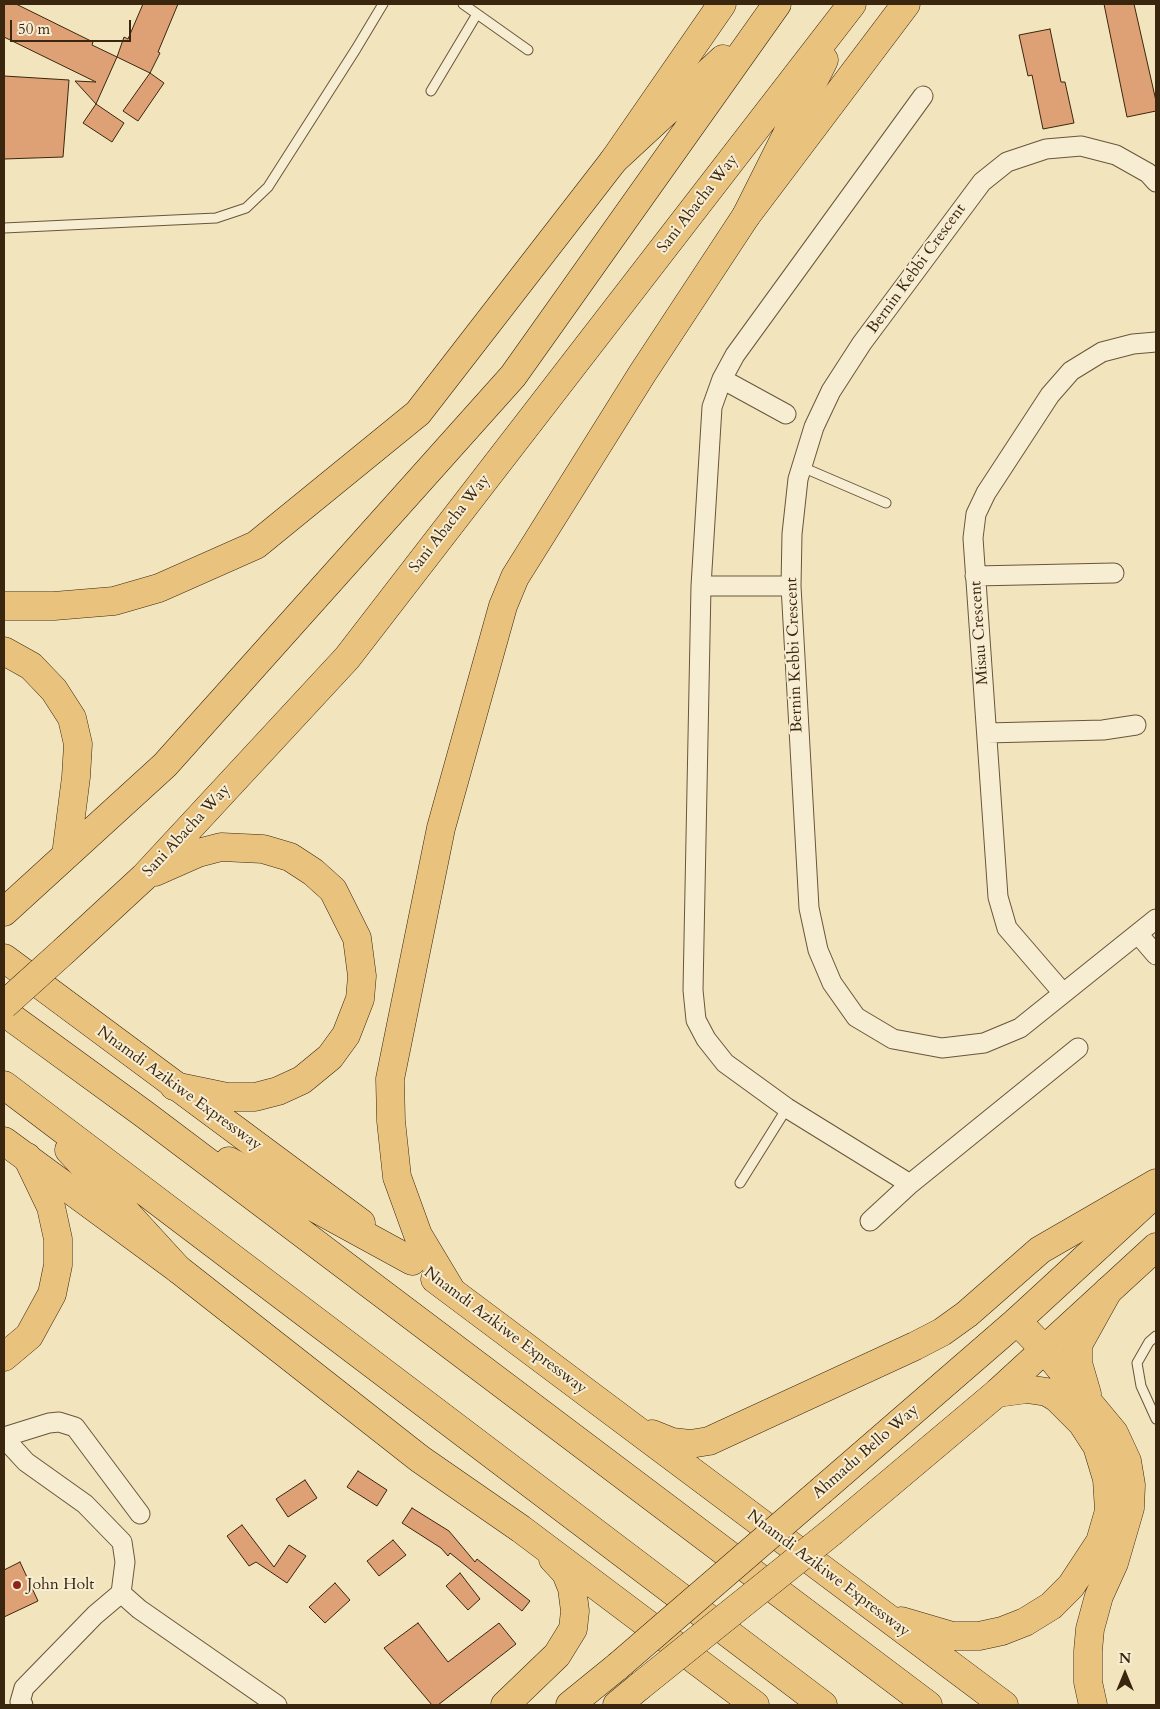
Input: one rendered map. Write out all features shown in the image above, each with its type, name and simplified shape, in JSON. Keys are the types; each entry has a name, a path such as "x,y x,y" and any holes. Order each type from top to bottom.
{"main road":[{"path":"4,606 54,606 114,601 159,588 256,545 418,413 614,160 722,4"},
{"path":"746,216 852,4"},
{"name":"Sani Abacha Way","path":"4,1005 144,877 347,658 852,4"},
{"path":"451,1290 418,1235 397,1177 390,1079 441,828 503,606 515,576 636,382 746,216 906,4"},
{"path":"614,160 770,13"},
{"path":"6,910 165,765 513,376 770,13"},
{"path":"4,651 31,666 54,690 72,718 78,744 66,855"},
{"path":"144,877 206,851 221,848 263,849 290,857 313,872 333,890 357,938 362,976 360,999 346,1035 330,1057 302,1080 278,1091 255,1097 227,1097 174,1086"},
{"name":"Nnamdi Azikiwe Expressway","path":"4,958 451,1290 1004,1705"},
{"path":"4,1012 144,1114 928,1705"},
{"path":"13,1092 178,1269"},
{"path":"13,1092 823,1705"},
{"path":"144,1114 412,1261"},
{"path":"4,1140 178,1269 420,1459 521,1529 755,1705"},
{"path":"4,1357 29,1336 52,1294 58,1265 58,1239 51,1207 27,1157"},
{"path":"612,1412 654,1435 672,1442 690,1444 709,1441 942,1332 967,1314 1040,1250 1079,1230 1156,1183"},
{"name":"Ahmadu Bello Way","path":"570,1705 618,1666 1017,1321 1156,1193"},
{"path":"617,1705 833,1531 997,1393 1156,1247"},
{"path":"1091,1405 1078,1363 1078,1345 1108,1291"},
{"path":"1017,1321 1045,1350 1114,1433 1127,1461 1131,1485 1130,1508 1124,1533 1099,1596 1090,1629 1088,1674 1093,1705"},
{"path":"868,1604 900,1620 923,1628 952,1636 980,1636 1002,1631 1025,1622 1051,1606 1085,1567 1100,1542 1109,1511 1108,1479 1097,1446 1082,1424 1057,1398 1046,1392 1027,1388 997,1393"},
{"path":"505,1705 566,1644 573,1629 575,1611 572,1588 566,1573 521,1529"}],"street":[{"path":"910,1184 786,1108 725,1063 706,1039 696,1020 693,990 701,586 711,415 722,379 736,355 923,96"},
{"name":"Bernin Kebbi Crescent","path":"1156,182 1148,173 1116,154 1081,146 1046,149 1007,162 982,182 960,209 862,343 831,391 814,426 798,479 792,534 791,586 809,908 818,950 832,983 856,1016 893,1039 942,1048 984,1043 1020,1028 1156,919"},
{"name":"Misau Crescent","path":"1063,993 1007,928 998,897 988,733 972,538 976,514 986,493 1050,395 1071,372 1102,352 1133,344 1156,342"},
{"path":"722,379 786,414"},
{"path":"976,576 1114,573"},
{"path":"701,586 791,586"},
{"path":"988,733 1103,730 1136,725"},
{"path":"1138,934 1156,955"},
{"path":"870,1220 910,1184 1078,1048"},
{"path":"23,1705 20,1702 24,1688 95,1615 121,1593 126,1562 122,1542 85,1504 26,1462 4,1437 59,1422 75,1427 140,1514"},
{"path":"121,1593 139,1610 276,1705"}],"lane":[{"path":"4,228 216,218 246,208 268,187 383,4"},
{"path":"463,4 528,50"},
{"path":"431,91 477,14"},
{"path":"802,467 886,503"},
{"path":"740,1183 786,1108"},
{"path":"1156,1336 1149,1342 1137,1363 1141,1386 1156,1420"}],"building":[{"path":"4,4 16,4 93,42 92,45 117,57 96,104 75,81 96,82 4,37"},
{"path":"143,4 178,4 158,52 160,53 150,73 117,57 124,37 128,39"},
{"path":"1104,4 1134,4 1156,101 1156,111 1127,117"},
{"path":"1050,29 1061,82 1065,82 1074,123 1043,129 1032,75 1028,76 1019,35"},
{"path":"150,73 164,83 138,121 123,111"},
{"path":"4,76 69,80 63,157 4,159"},
{"path":"96,104 124,123 112,142 83,123"},
{"path":"358,1471 387,1490 377,1506 347,1487"},
{"path":"305,1480 317,1498 288,1517 276,1499"},
{"path":"412,1508 449,1531 475,1562 477,1559 530,1601 522,1611 450,1553 448,1556 441,1548 402,1523"},
{"path":"242,1525 274,1567 289,1545 306,1556 287,1583 256,1562 249,1566 227,1536"},
{"path":"393,1540 406,1555 379,1576 367,1561"},
{"name":"John Holt","path":"20,1562 38,1601 4,1617 4,1570"},
{"path":"460,1573 480,1599 468,1610 446,1586"},
{"path":"335,1583 350,1600 325,1623 309,1607"},
{"path":"418,1623 448,1662 499,1623 516,1644 438,1705 432,1705 384,1648"}],"place":[{"name":"John Holt","path":"17,1585"}]}
